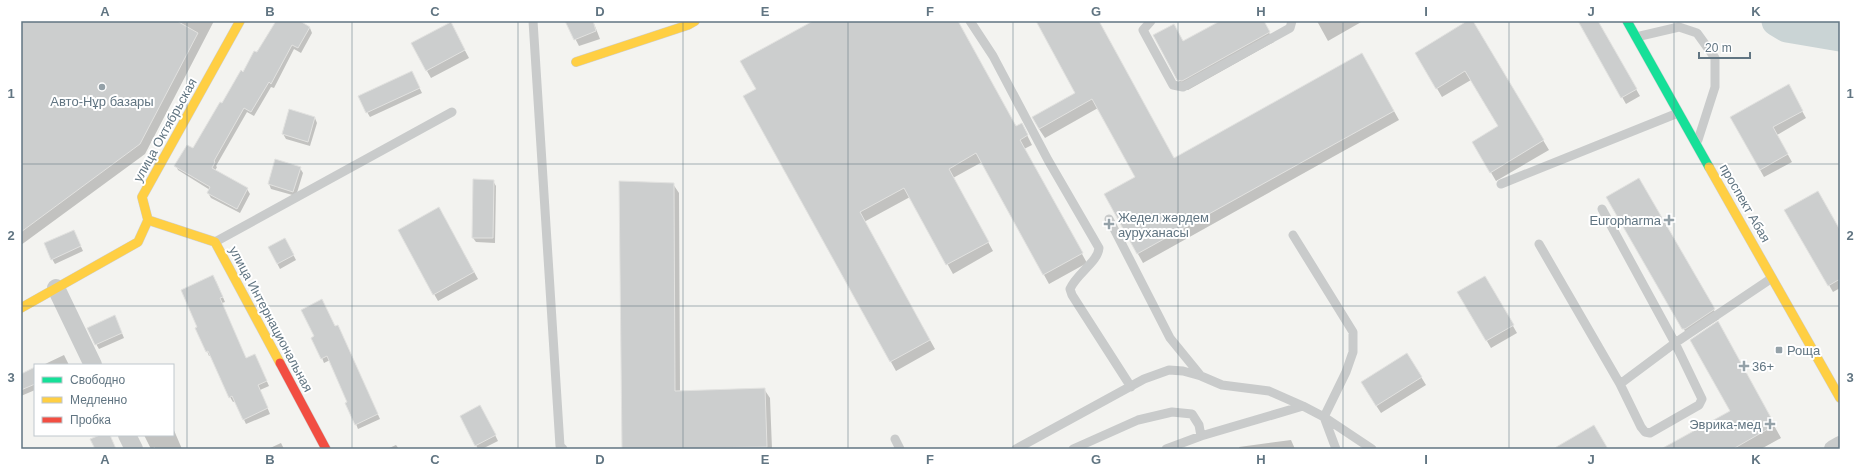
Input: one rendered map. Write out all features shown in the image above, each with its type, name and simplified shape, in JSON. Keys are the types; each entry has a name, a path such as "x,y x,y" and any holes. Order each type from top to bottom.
{"street":[{"name":"улица Октябрьская","path":"148,220 142,197 240,21"},
{"path":"576,62 688,25 695,21"},
{"name":"проспект Абая","path":"1627,21 1840,398"},
{"name":"улица Интернациональная","path":"148,220 216,242 326,449"},
{"path":"21,308 138,242 148,220"},
{"path":"56,288 94,364"},
{"path":"128,436 134,449"},
{"path":"1833,449 1840,445"}],"lane":[{"path":"533,21 560,446 563,449"},
{"path":"970,21 993,56 1048,160 1099,248 1098,255 1077,276 1070,289 1072,295 1131,387"},
{"path":"1151,21 1143,30 1173,85 1183,87 1290,28 1292,21"},
{"path":"1636,37 1679,27 1696,33 1715,58 1715,87 1696,144"},
{"path":"216,242 452,112"},
{"path":"1501,184 1678,113"},
{"path":"1540,244 1620,384 1641,428 1645,432 1650,433 1699,405 1702,399 1675,343 1602,209"},
{"path":"1109,219 1170,338 1200,376"},
{"path":"1293,235 1354,332 1353,352 1346,372 1324,417 1336,449"},
{"path":"1620,384 1675,343 1772,278"},
{"path":"1016,449 1131,387 1169,370 1183,371 1222,385 1269,391 1324,417 1372,449"},
{"path":"1166,449 1201,436 1303,406"},
{"path":"1073,449 1138,420 1172,412 1192,414 1199,425 1201,436"},
{"path":"895,439 900,449"}],"building":[{"name":"Авто-Нұр базары","path":"21,21 177,21 198,33 140,144 21,232"},
{"path":"276,21 300,21 310,27 298,48 292,45 271,84 269,82 251,112 244,108 214,161 215,162 212,168 248,188 237,209 207,193 210,187 174,166 187,145 193,148 220,102 222,103 241,70 243,72 254,51 257,52"},
{"path":"565,21 593,21 596,31 574,40"},
{"path":"813,21 958,21 1016,126 1022,123 1028,135 1020,140 1083,253 1043,275 976,153 949,169 989,242 946,265 904,188 860,212 930,340 890,362 743,96 756,89 740,61"},
{"path":"1036,21 1099,21 1174,158 1362,53 1394,111 1137,254 1104,194 1135,177 1092,99 1039,129 1032,117 1075,93"},
{"path":"1220,21 1264,21 1270,32 1182,81 1177,80 1153,35 1174,24 1183,41"},
{"path":"1467,21 1473,21 1544,140 1490,173 1472,142 1498,126 1465,71 1436,89 1415,53"},
{"path":"1578,21 1598,21 1637,89 1621,98"},
{"path":"451,22 465,50 426,71 411,43"},
{"path":"412,71 420,88 366,113 358,96"},
{"path":"1789,84 1803,111 1773,127 1788,154 1760,170 1730,117"},
{"path":"289,109 315,117 308,142 282,134"},
{"path":"275,159 301,167 293,192 268,184"},
{"path":"1639,178 1715,309 1685,329 1682,329 1606,197"},
{"path":"473,179 494,180 493,238 472,238"},
{"path":"619,181 674,183 675,391 765,388 767,447 622,449"},
{"path":"1818,191 1840,230 1840,279 1828,286 1784,210"},
{"path":"439,207 474,272 433,295 398,230"},
{"path":"74,230 81,246 51,260 44,243"},
{"path":"285,238 294,255 277,264 268,247"},
{"path":"213,275 223,297 220,298 246,358 255,354 267,381 258,385 268,408 243,420 232,396 229,398 208,351 206,352 195,328 197,327 181,290"},
{"path":"1485,276 1514,325 1486,341 1457,292"},
{"path":"322,299 335,326 338,325 378,414 355,425 345,403 347,402 327,356 321,359 311,338 314,336 301,310"},
{"path":"115,315 122,333 95,345 87,328"},
{"path":"1718,321 1775,425 1733,449 1661,449 1730,411 1690,340"},
{"path":"1407,353 1422,377 1376,406 1361,382"},
{"path":"34,368 34,384 21,390 21,374"},
{"path":"480,405 496,435 475,446 460,416"},
{"path":"1594,425 1608,449 1553,449"},
{"path":"98,436 110,436 116,449 95,449 90,439"}],"waterway":[{"path":"1777,21 1787,27 1840,36"}],"traffic: fast":[{"path":"1627,21 1709,167"}],"traffic: slow":[{"path":"21,308 138,242 148,220 142,197 240,21"},
{"path":"576,62 688,25 695,21"},
{"path":"1709,167 1840,398"},
{"path":"148,220 215,242 280,363"}],"traffic: jam":[{"path":"280,363 326,449"}],"place":[{"name":"Авто-Нұр базары","path":"102,87"},
{"name":"Europharma","path":"1669,220"},
{"name":"Жедел жәрдем ауруханасы","path":"1109,224"},
{"name":"Роща","path":"1779,350"},
{"name":"36+","path":"1744,366"},
{"name":"Эврика-мед","path":"1770,424"}]}
